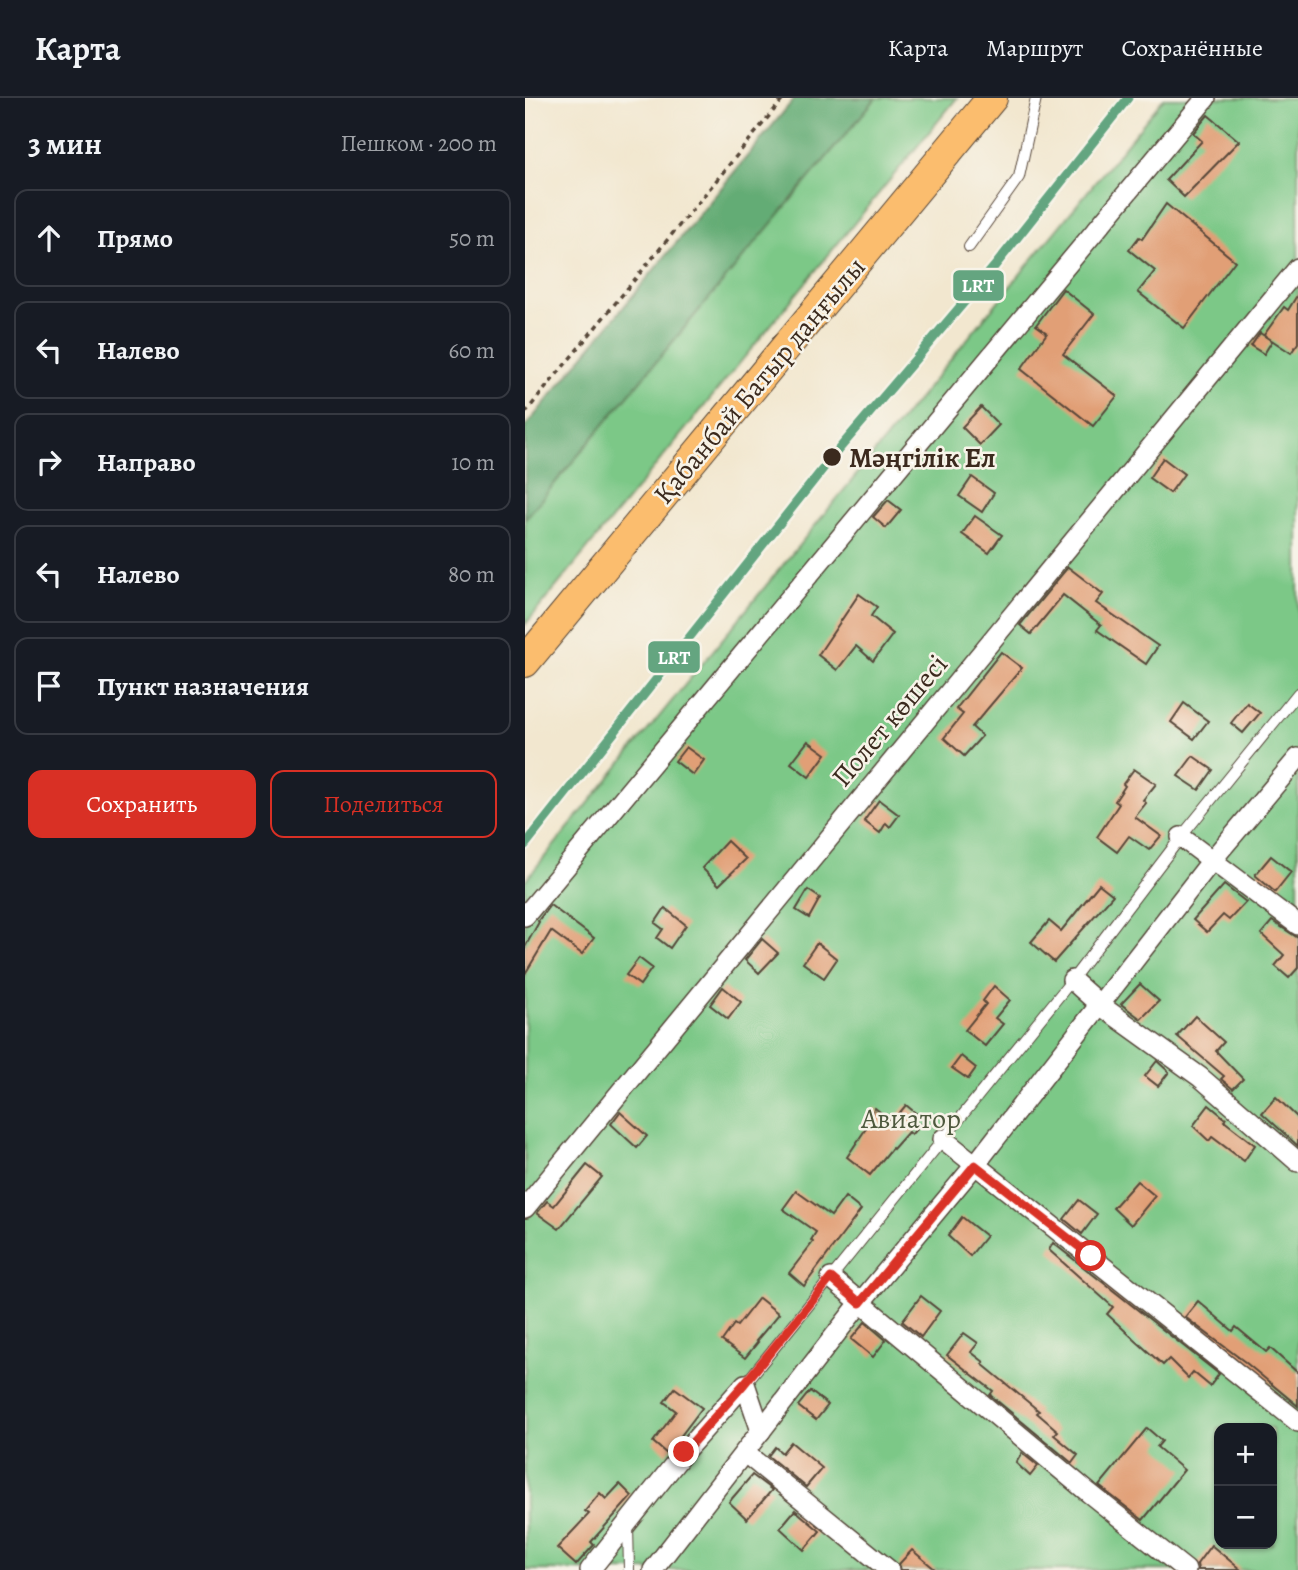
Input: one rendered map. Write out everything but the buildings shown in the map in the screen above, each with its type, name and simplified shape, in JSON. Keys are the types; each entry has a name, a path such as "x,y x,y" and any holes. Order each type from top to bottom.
{"main road":[{"name":"Қабанбай Батыр даңғылы","path":"525,662 992,98"}],"street":[{"path":"525,916 1206,98"},
{"name":"Полет көшесі","path":"525,1208 1298,268"},
{"path":"653,1570 860,1303 975,1165 1213,859 1298,758"},
{"path":"1181,837 1298,925"},
{"path":"1072,980 1100,1005 1200,1077 1298,1162"},
{"path":"943,1139 1298,1422"},
{"path":"831,1278 1186,1570"},
{"path":"590,1570 684,1452 744,1384 761,1431"},
{"path":"745,1453 889,1570"}],"lane":[{"path":"969,247 1019,177 1036,98"},
{"path":"744,1384 1072,980 1181,837 1298,693"},
{"path":"628,1522 629,1570"}],"path":[{"path":"525,413 784,98"}],"green space":[{"path":"795,98 876,98 525,519 525,427"},
{"path":"876,98 957,98 525,625 525,519"},
{"name":"Авиатор","path":"1164,98 1298,98 1298,1570 525,1570 525,881"}],"transit line":[{"name":"LRT","path":"525,845 833,456 994,267 1128,98"}],"place":[{"name":"Мәңгілік Ел","path":"832,457"}],"route":[{"path":"684,1452 831,1278 860,1303 975,1165 1091,1256"}]}
